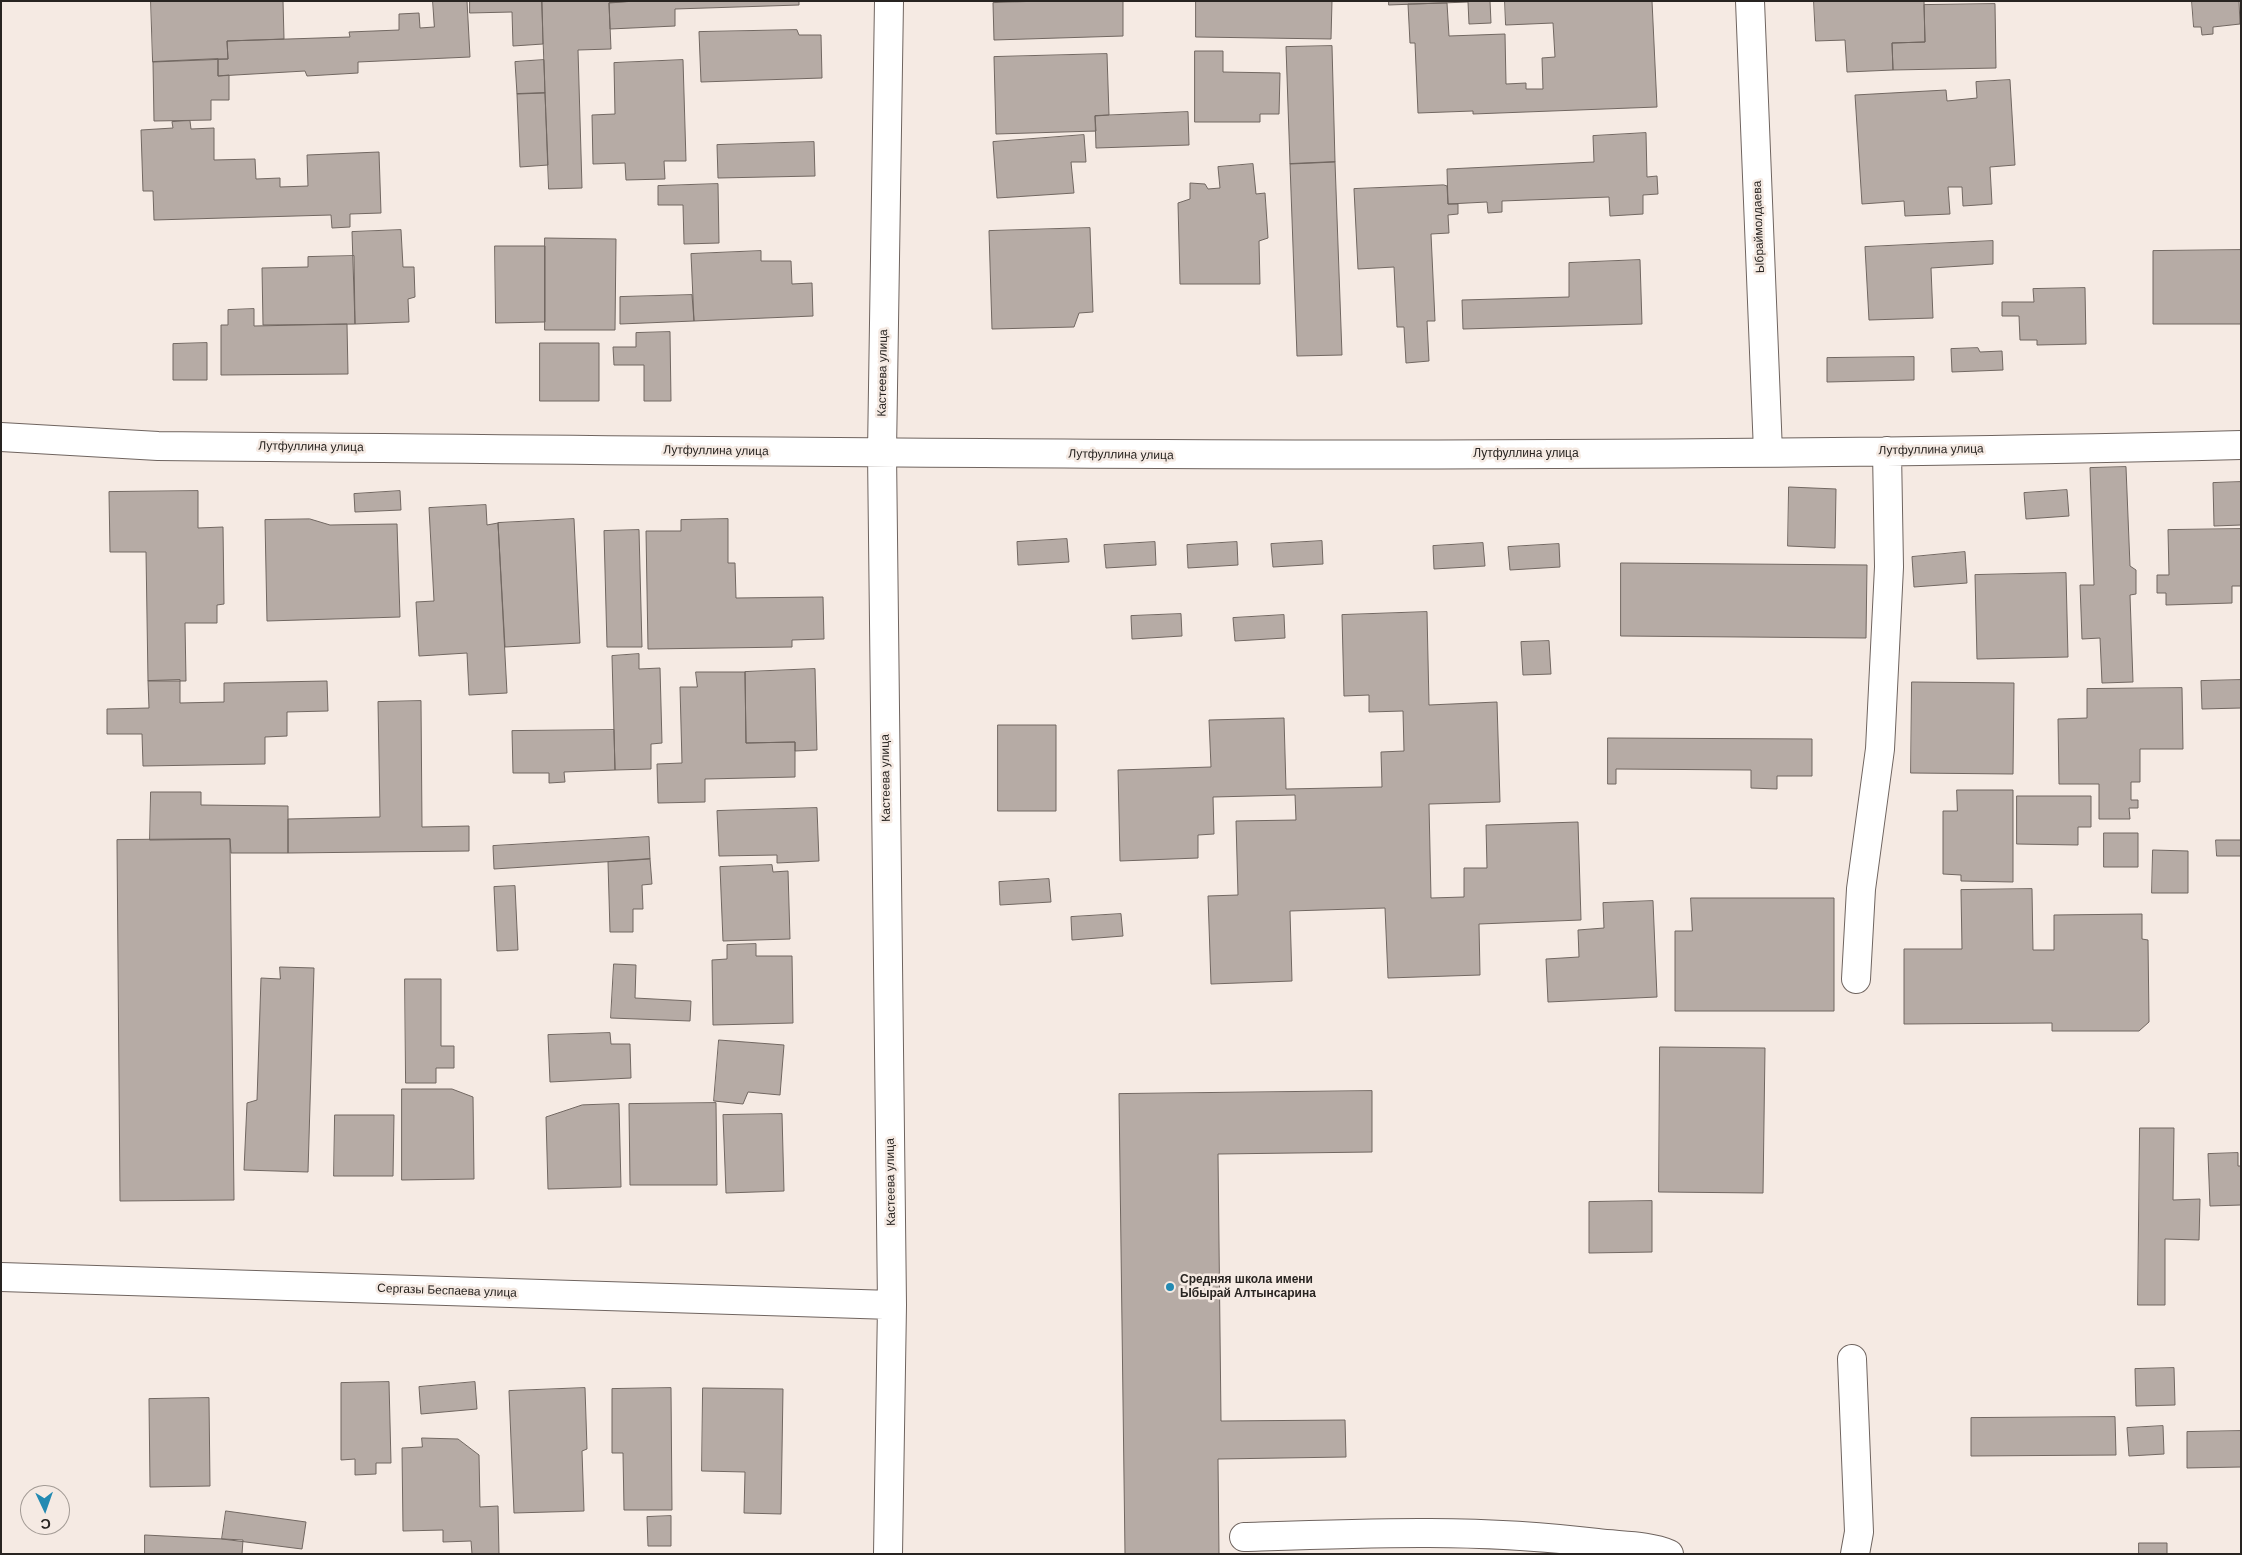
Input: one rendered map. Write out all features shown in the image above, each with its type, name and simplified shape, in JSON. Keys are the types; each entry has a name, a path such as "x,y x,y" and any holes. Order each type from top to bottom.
{"street":[{"name":"Кастеева улица","path":"888,1554 892,1305 882,452 889,1"},
{"name":"Ыбраймолдаева","path":"1750,1 1768,452"},
{"name":"Лутфуллина улица","path":"1,437 158,446 1168,456 1768,452 2241,445"},
{"path":"1856,979 1861,889 1880,749 1889,567 1886,450"},
{"name":"Сергазы Беспаева улица","path":"1,1276 892,1305"},
{"path":"1852,1359 1859,1532 1855,1554"},
{"path":"1244,1537 1500,1533 1588,1542 1669,1554"}],"building":[{"path":"151,1 283,1 284,39 227,41 228,59 153,62"},
{"path":"433,1 467,1 470,57 358,62 358,73 307,76 305,71 218,76 218,59 228,59 227,41 350,37 349,32 399,30 399,14 419,13 420,28 434,27"},
{"path":"470,1 542,1 543,44 513,46 512,12 470,13"},
{"path":"542,1 635,1 609,3 611,49 578,50 582,188 549,189"},
{"path":"635,1 799,1 799,5 675,9 675,26 610,29 609,3"},
{"path":"1123,1 1123,36 994,40 993,3"},
{"path":"1196,1 1332,1 1331,39 1196,37"},
{"path":"1389,1 1490,1 1491,23 1469,24 1468,2 1389,5"},
{"path":"1505,1 1652,1 1657,107 1473,114 1473,111 1418,113 1415,43 1410,43 1408,4 1447,3 1449,36 1505,34 1506,84 1526,83 1526,89 1543,89 1542,58 1555,57 1553,23 1506,25"},
{"path":"1814,1 1924,1 1925,42 1892,43 1893,70 1847,72 1845,40 1816,41"},
{"path":"2192,1 2239,1 2240,24 2213,27 2213,34 2202,35 2201,27 2194,27"},
{"path":"1995,4 1996,68 1893,70 1892,43 1925,42 1924,5"},
{"path":"797,30 799,35 821,35 822,78 701,82 699,32"},
{"path":"1332,46 1335,162 1290,164 1286,47"},
{"path":"1195,51 1223,51 1223,72 1280,73 1279,114 1260,114 1260,122 1195,122"},
{"path":"1107,54 1109,115 1095,116 1096,131 996,134 994,57"},
{"path":"218,59 218,76 229,75 229,100 211,100 211,120 154,121 153,62"},
{"path":"544,60 545,93 517,94 515,62"},
{"path":"683,60 686,161 664,161 665,179 626,180 625,163 593,164 592,115 615,114 614,63"},
{"path":"2010,80 2015,165 1990,167 1992,204 1963,206 1962,187 1948,187 1950,214 1905,216 1904,201 1862,204 1855,95 1946,90 1947,101 1977,98 1976,82"},
{"path":"545,93 548,165 520,167 517,94"},
{"path":"1188,112 1189,145 1096,148 1095,116"},
{"path":"190,121 191,129 214,128 214,160 255,159 256,179 280,178 280,187 308,186 307,155 379,152 381,213 350,214 350,227 332,228 331,215 154,220 153,191 143,191 141,130 173,128 172,122"},
{"path":"1646,133 1647,177 1657,176 1658,194 1643,195 1643,214 1610,216 1609,197 1502,201 1502,212 1488,213 1487,202 1448,204 1447,169 1594,162 1593,136"},
{"path":"1084,135 1086,162 1071,162 1074,193 997,198 993,142"},
{"path":"814,142 815,176 718,178 717,145"},
{"path":"1335,162 1342,355 1297,356 1290,164"},
{"path":"1253,164 1256,194 1265,193 1268,238 1259,241 1260,284 1180,284 1178,203 1190,199 1190,183 1205,184 1208,189 1220,188 1218,167"},
{"path":"718,184 719,243 684,244 683,205 658,205 658,186"},
{"path":"1447,186 1448,204 1458,204 1458,214 1448,215 1449,233 1431,234 1435,321 1427,321 1429,361 1406,363 1404,327 1397,327 1394,267 1358,269 1354,189"},
{"path":"1090,228 1093,312 1079,313 1074,327 992,329 989,231"},
{"path":"401,230 403,267 414,267 415,297 408,299 409,322 355,324 352,232"},
{"path":"545,238 616,239 615,330 545,330"},
{"path":"1993,241 1993,264 1931,268 1933,318 1869,320 1865,247"},
{"path":"495,246 545,246 545,322 496,323"},
{"path":"2241,250 2241,324 2153,324 2153,251"},
{"path":"761,251 761,261 791,261 792,284 812,283 813,316 694,321 691,254"},
{"path":"354,256 355,324 263,325 262,268 308,267 308,257"},
{"path":"1640,260 1642,324 1463,329 1462,300 1569,297 1569,263"},
{"path":"2085,288 2086,344 2037,345 2037,340 2020,340 2019,316 2002,316 2002,302 2034,302 2033,289"},
{"path":"692,295 694,321 620,324 620,297"},
{"path":"254,309 254,326 347,324 348,374 221,375 221,325 228,325 228,310"},
{"path":"670,332 671,401 644,401 644,365 614,365 613,347 636,347 636,333"},
{"path":"207,343 207,380 173,380 173,344"},
{"path":"540,343 599,343 599,401 540,401"},
{"path":"1978,348 1980,352 2002,351 2003,370 1952,372 1951,349"},
{"path":"1914,357 1914,380 1827,382 1827,358"},
{"path":"2126,467 2130,566 2136,570 2136,594 2130,595 2133,682 2102,683 2100,638 2082,639 2080,585 2094,585 2090,468"},
{"path":"2241,482 2241,525 2214,526 2213,483"},
{"path":"1789,487 1836,489 1835,548 1788,546"},
{"path":"2067,490 2069,516 2026,519 2024,493"},
{"path":"198,491 198,528 223,527 224,604 217,605 217,623 185,623 186,681 148,681 146,552 110,552 109,492"},
{"path":"400,491 401,510 355,512 354,494"},
{"path":"486,505 487,525 498,523 507,693 469,695 467,653 419,656 416,602 434,601 429,508"},
{"path":"310,519 330,525 397,524 400,617 267,621 265,520"},
{"path":"574,519 580,643 505,647 498,523"},
{"path":"728,519 728,563 735,563 736,598 823,597 824,639 792,640 792,647 648,649 646,531 681,531 681,520"},
{"path":"2241,529 2241,586 2232,586 2232,603 2166,605 2166,593 2157,593 2157,575 2169,575 2168,530"},
{"path":"639,530 642,647 607,647 604,531"},
{"path":"1067,539 1069,562 1018,565 1017,542"},
{"path":"1322,541 1323,564 1273,567 1271,544"},
{"path":"1155,542 1156,565 1106,568 1104,545"},
{"path":"1237,542 1238,565 1188,568 1187,545"},
{"path":"1483,543 1485,566 1434,569 1433,546"},
{"path":"1559,544 1560,567 1510,570 1508,547"},
{"path":"1965,552 1967,583 1914,587 1912,557"},
{"path":"1621,563 1867,565 1866,638 1621,636"},
{"path":"2066,573 2068,657 1977,659 1975,575"},
{"path":"1427,612 1429,705 1497,702 1500,802 1429,804 1431,898 1464,897 1464,868 1487,868 1486,825 1578,822 1581,920 1479,924 1480,975 1388,978 1385,908 1290,911 1292,981 1211,984 1208,896 1238,895 1236,821 1296,820 1295,795 1213,797 1214,834 1198,835 1198,858 1120,861 1118,770 1211,767 1209,720 1284,718 1286,789 1382,787 1381,752 1404,751 1403,711 1369,712 1369,695 1344,696 1342,615"},
{"path":"1181,614 1182,636 1132,639 1131,616"},
{"path":"1284,615 1285,638 1235,641 1233,618"},
{"path":"1549,641 1551,674 1523,675 1521,642"},
{"path":"639,654 639,669 660,668 662,743 651,744 651,769 615,770 612,656"},
{"path":"815,669 817,750 795,751 795,742 746,743 745,672"},
{"path":"696,672 745,672 746,743 795,742 795,777 705,779 705,802 658,803 657,764 682,763 680,687 697,687"},
{"path":"180,680 180,703 224,702 224,683 327,681 328,711 287,712 287,736 265,737 265,764 143,766 142,734 107,734 107,709 149,708 148,681"},
{"path":"2241,680 2241,708 2202,709 2201,681"},
{"path":"1912,682 2014,683 2013,774 1911,773"},
{"path":"2182,688 2183,749 2140,749 2140,782 2131,782 2131,800 2138,800 2138,808 2129,808 2130,819 2099,819 2099,784 2059,784 2058,719 2087,718 2087,689"},
{"path":"421,701 422,827 469,826 469,851 288,853 288,819 380,817 378,702"},
{"path":"998,725 1056,725 1056,811 998,811"},
{"path":"614,730 615,770 564,772 565,782 549,783 549,773 513,773 512,731"},
{"path":"1608,738 1812,739 1812,776 1777,776 1777,789 1751,788 1751,770 1616,769 1616,784 1608,784"},
{"path":"1957,790 2013,790 2013,882 1961,881 1961,875 1943,874 1943,811 1957,811"},
{"path":"151,792 201,792 201,805 288,806 288,853 231,853 230,839 150,840"},
{"path":"2017,796 2091,796 2091,827 2078,827 2078,845 2017,844"},
{"path":"817,808 819,861 777,863 777,855 719,856 717,811"},
{"path":"2104,833 2138,833 2138,867 2104,867"},
{"path":"649,837 650,859 494,869 493,846"},
{"path":"230,839 234,1200 120,1201 117,840"},
{"path":"2216,840 2241,840 2241,856 2217,856"},
{"path":"2153,850 2188,851 2188,893 2152,893"},
{"path":"650,859 652,884 642,885 643,909 633,909 633,932 610,932 608,862"},
{"path":"772,865 773,872 788,871 790,939 723,941 720,867"},
{"path":"1049,879 1051,902 1000,905 999,882"},
{"path":"515,886 518,950 497,951 494,887"},
{"path":"2032,889 2033,950 2054,950 2054,915 2142,914 2142,939 2148,940 2149,1022 2139,1031 2052,1031 2052,1023 1904,1024 1904,949 1962,949 1961,890"},
{"path":"1691,898 1834,898 1834,1011 1675,1011 1675,931 1692,931"},
{"path":"1653,901 1657,997 1548,1002 1546,959 1579,957 1578,930 1604,928 1603,903"},
{"path":"1121,914 1123,936 1072,940 1071,917"},
{"path":"756,944 756,956 792,956 793,1023 713,1025 712,960 727,959 727,945"},
{"path":"614,964 636,965 635,998 691,1001 690,1021 611,1018"},
{"path":"280,967 314,968 308,1172 244,1170 247,1103 257,1100 261,978 280,979"},
{"path":"405,979 441,979 441,1046 454,1046 454,1068 436,1068 436,1083 406,1083"},
{"path":"610,1033 611,1044 630,1044 631,1078 550,1082 548,1035"},
{"path":"719,1040 784,1045 780,1095 748,1092 743,1104 714,1101"},
{"path":"1660,1047 1765,1048 1763,1193 1659,1192"},
{"path":"402,1089 452,1089 473,1097 474,1179 402,1180"},
{"name":"Средняя школа имени Ыбырай Алтынсарина","path":"1372,1091 1372,1152 1218,1154 1221,1421 1345,1420 1346,1457 1218,1459 1219,1554 1125,1554 1119,1094"},
{"path":"716,1103 717,1185 630,1185 629,1104"},
{"path":"619,1104 621,1187 548,1189 546,1117 582,1105"},
{"path":"782,1114 784,1191 726,1193 723,1115"},
{"path":"335,1115 394,1115 393,1176 334,1176"},
{"path":"2140,1128 2174,1128 2173,1200 2200,1199 2199,1240 2165,1239 2165,1305 2138,1305"},
{"path":"2238,1153 2238,1166 2241,1166 2241,1205 2210,1206 2208,1154"},
{"path":"1652,1201 1652,1252 1589,1253 1589,1202"},
{"path":"2174,1368 2175,1405 2136,1406 2135,1369"},
{"path":"389,1382 391,1463 376,1463 376,1474 355,1475 355,1459 341,1460 341,1383"},
{"path":"475,1382 477,1409 421,1414 419,1387"},
{"path":"585,1388 587,1449 582,1451 584,1511 514,1513 509,1391"},
{"path":"671,1388 672,1510 624,1510 623,1453 612,1453 612,1389"},
{"path":"703,1388 783,1389 781,1514 744,1513 745,1472 702,1471"},
{"path":"209,1398 210,1486 150,1487 149,1399"},
{"path":"2115,1417 2116,1455 1971,1456 1971,1418"},
{"path":"2163,1426 2164,1454 2129,1456 2127,1428"},
{"path":"2241,1431 2241,1467 2187,1468 2187,1432"},
{"path":"422,1438 458,1439 479,1455 480,1507 498,1506 499,1554 472,1554 471,1541 443,1542 443,1530 403,1531 402,1448 422,1447"},
{"path":"226,1511 306,1522 302,1549 222,1539"},
{"path":"671,1516 671,1546 648,1546 647,1517"},
{"path":"145,1535 243,1540 242,1554 145,1554"},
{"path":"2139,1543 2167,1543 2167,1554 2139,1554"}],"place":[{"name":"Средняя школа имени Ыбырай Алтынсарина","path":"1170,1287"}]}
